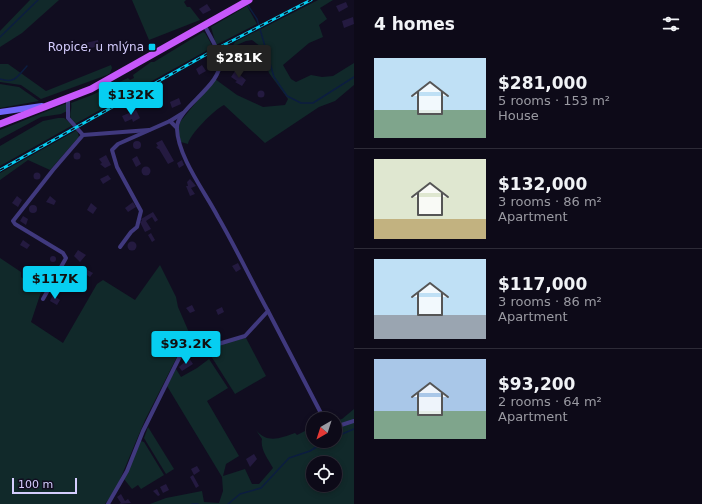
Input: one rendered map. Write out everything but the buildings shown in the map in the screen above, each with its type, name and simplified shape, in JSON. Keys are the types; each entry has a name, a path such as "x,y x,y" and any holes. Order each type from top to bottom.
{"main road":[{"path":"0,124 91,89 247,1"},
{"path":"0,112 49,104"}],"street":[{"path":"120,247 131,232 137,227 141,211 117,167 112,150 118,144 170,121 184,112 206,90 220,66 220,58 204,26"},
{"path":"68,97 68,118 83,135"},
{"path":"176,128 184,112"},
{"path":"170,121 176,128 179,140 194,177 218,216 320,412"},
{"path":"43,299 66,258 63,253 14,224 13,221 83,135 149,130"},
{"path":"108,504 127,471 143,431 187,342 194,339 208,347 242,338 250,332 268,311"},
{"path":"342,425 354,421"}],"green space":[{"path":"30,0 59,0 22,33 0,47 0,31"},
{"path":"132,0 186,0 184,2 187,7 190,7 200,20 149,40"},
{"path":"318,0 333,0 320,8 327,19 319,25 323,37 309,43 283,65 291,79 296,82 311,75 322,77 333,76 354,63 354,85 335,101 319,107 265,143 224,105 203,123 189,140 188,144 181,142 178,132 180,122 215,79 237,95 263,107 285,105 288,99 269,73 261,47 252,40 232,47 235,42"},
{"path":"247,6 257,24 216,45 211,27"},
{"path":"203,32 213,47 75,124 72,121 70,115 71,103 128,78 130,80 134,78 133,75 151,62 154,62"},
{"path":"0,64 8,64 46,91 111,65 112,68 110,73 107,75 41,99 21,85 0,82"},
{"path":"0,84 19,87 39,101 0,108"},
{"path":"67,104 67,111 61,114 41,117 0,139 0,130"},
{"path":"64,118 73,125 0,166 0,146 43,121"},
{"path":"77,130 79,137 50,170 28,160 0,180 0,173"},
{"path":"0,258 21,272 21,277 41,292 31,322 63,343 97,284 103,280 135,300 160,265 176,297 178,307 191,337 180,351 145,420 116,489 105,504 0,504"},
{"path":"246,338 266,376 235,394 211,356 210,349 220,344"},
{"path":"209,359 228,388 207,401 239,456 226,464 223,476 245,469 252,484 259,484 273,468 263,450 262,439 256,430 265,437 274,439 295,433 297,435 306,430 306,448 342,448 342,419 354,409 354,504 150,504 166,498 202,491 204,502 219,503 223,491 222,477 167,386 176,369 181,377"},
{"path":"148,427 174,469 166,474 144,438"},
{"path":"141,441 144,442 164,475 141,489 138,485 132,489 124,479"}],"waterway":[{"path":"0,37 38,0"},
{"path":"247,4 257,19 274,77 287,96 301,103 313,103 354,77"},
{"path":"0,79 13,80 27,66"},
{"path":"342,434 354,429"},
{"path":"228,504 240,494 261,488 289,458 315,448"},
{"path":"192,504 198,504"}],"railway":[{"path":"0,170 216,49 311,0"}],"place":[{"name":"Ropice, u mlýna","path":"152,47"}]}
